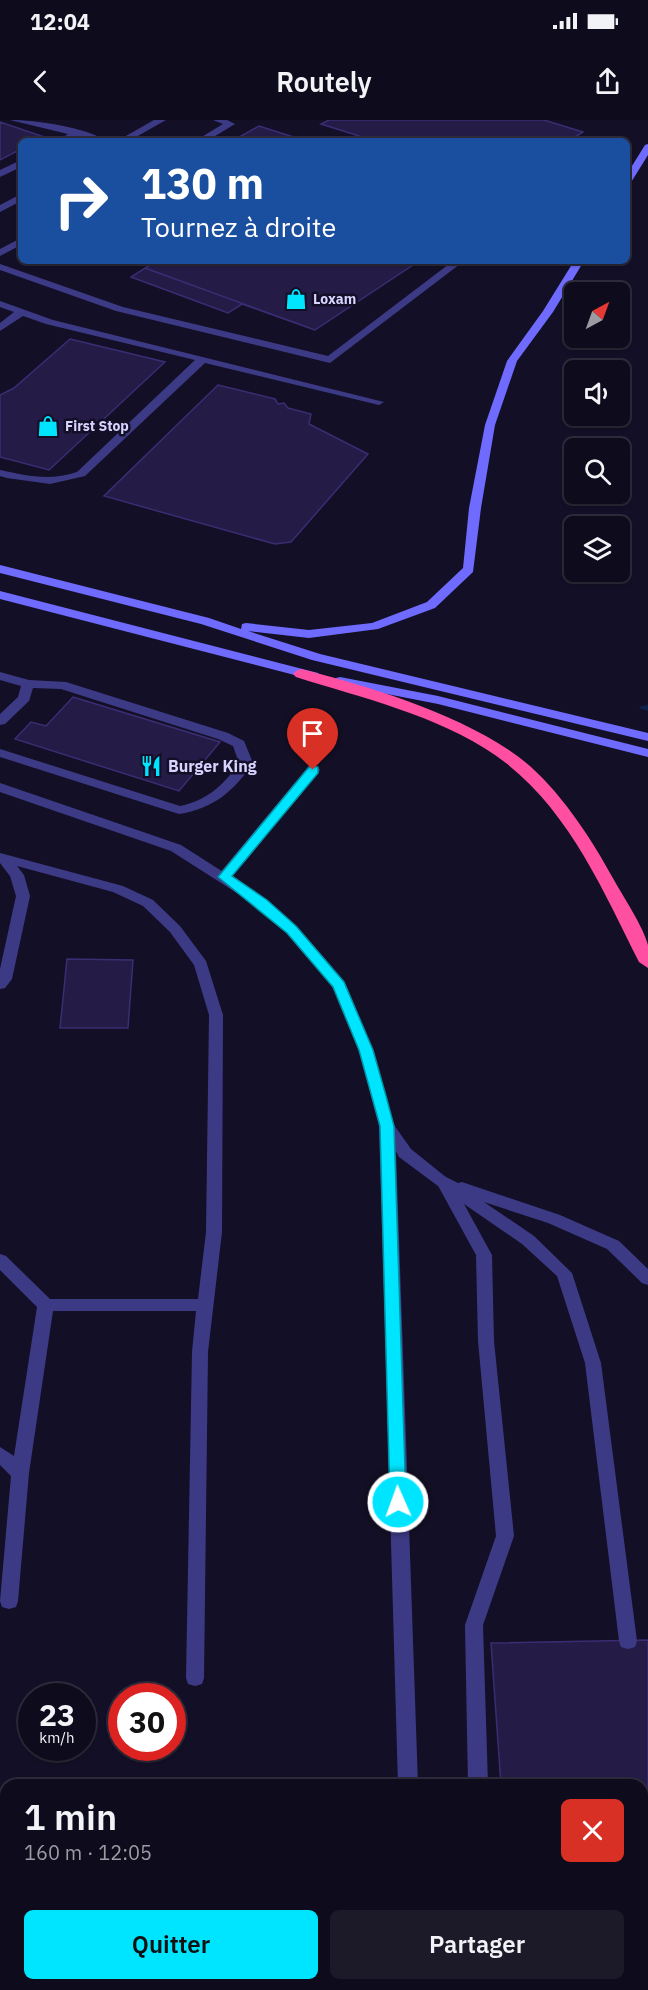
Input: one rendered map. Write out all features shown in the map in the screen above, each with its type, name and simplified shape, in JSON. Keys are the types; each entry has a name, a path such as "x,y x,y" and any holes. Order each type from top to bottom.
{"highway":[{"path":"301,674 435,718 502,752 531,776 574,826 648,962"}],"main road":[{"path":"630,177 648,147"},
{"path":"205,621 309,634 374,626 431,605 469,569 475,508 490,425 512,361 548,312 577,264"},
{"path":"0,569 205,621 316,657 648,737"},
{"path":"0,595 301,674 438,700 648,753"}],"street":[{"path":"15,120 92,138"},
{"path":"128,138 161,120"},
{"path":"205,138 230,124 219,120"},
{"path":"68,138 77,133"},
{"path":"0,174 18,165"},
{"path":"0,209 18,199"},
{"path":"0,252 18,243"},
{"path":"0,267 120,309 330,360 455,264"},
{"path":"0,304 50,322 380,402"},
{"path":"0,328 21,312"},
{"path":"0,473 44,483 66,480 81,474 203,359"},
{"path":"0,676 28,684 62,685 223,736 239,744 246,763 224,791 191,809 179,810 0,753"},
{"path":"0,721 24,698 28,684"},
{"path":"224,877 313,770"},
{"path":"0,787 176,848 262,903 292,930 339,985 366,1050 387,1126 408,1779"},
{"path":"0,984 5,979 23,896 17,875 2,857"},
{"path":"2,857 118,889 148,903 175,929 201,964 216,1015 214,1233 200,1352 195,1678"},
{"path":"387,1126 405,1153 528,1240 564,1274 593,1363 628,1641"},
{"path":"444,1182 554,1219 613,1245 648,1279"},
{"path":"444,1182 484,1255 486,1341 505,1536 474,1625 478,1779"},
{"path":"0,1260 46,1305 204,1305"},
{"path":"9,1601 20,1473 46,1305"},
{"path":"0,1454 20,1473"}],"building":[{"path":"329,120 544,120 583,132 574,138 365,138 321,124"},
{"path":"0,122 44,137 18,138 18,151 0,160"},
{"path":"259,126 297,138 237,138"},
{"name":"Loxam","path":"152,264 414,264 315,330 145,268"},
{"path":"145,268 315,330 242,304 228,313 131,277"},
{"name":"First Stop","path":"70,339 165,362 49,470 0,457 0,395 14,388"},
{"path":"218,385 275,399 278,404 284,403 288,408 311,414 309,424 368,454 291,542 275,544 104,496"},
{"name":"Burger King","path":"73,697 220,742 179,791 15,739 31,722 46,726"},
{"path":"67,959 133,960 128,1028 60,1028"},
{"path":"648,1640 648,1779 501,1779 491,1643"}],"place":[{"name":"Loxam","path":"296,299"},
{"name":"First Stop","path":"48,426"},
{"name":"Burger King","path":"151,766"}],"route":[{"path":"313,770 224,877 262,903 292,930 339,985 366,1050 379,1096 387,1126 398,1502"}]}
